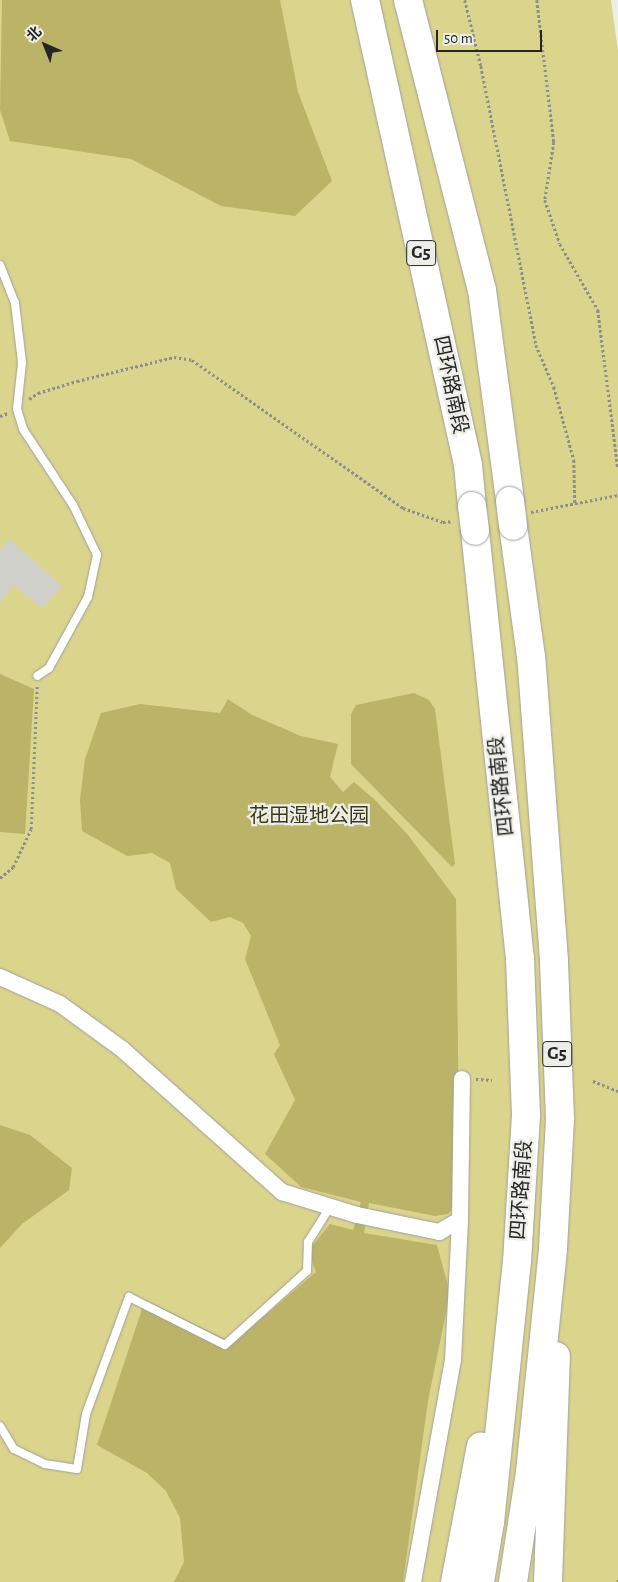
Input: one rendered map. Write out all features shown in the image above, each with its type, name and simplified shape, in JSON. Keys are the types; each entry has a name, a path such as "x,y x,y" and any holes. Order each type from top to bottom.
{"highway":[{"name":"四环路南段","path":"365,0 468,465 467,519 520,959 526,1115 517,1260 490,1522 480,1582"},
{"name":"四环路南段","path":"408,0 482,290 518,513 554,960 560,1119 553,1248 530,1472 513,1582"},
{"path":"548,1582 557,1388 553,1248"},
{"path":"455,1582 517,1260"}],"street":[{"path":"0,977 60,1004 122,1049 282,1192 362,1216 439,1232 460,1220"},
{"path":"413,1582 453,1360 460,1220 462,1079"}],"lane":[{"path":"0,265 15,303 22,363 17,409 23,429 73,505 96,555 88,597 49,668 37,676"},
{"path":"0,1426 14,1450 46,1464 77,1469 86,1414 129,1297 226,1345 307,1271 308,1242 330,1207"}],"path":[{"path":"465,0 481,66 536,345 554,387 574,460 575,503"},
{"path":"537,0 554,142 545,200 560,244 598,310 618,468"},
{"path":"0,416 17,409 38,393 77,381 174,357 192,360 403,508 444,522 467,519"},
{"path":"518,513 618,495"},
{"path":"0,878 13,867 31,829 37,676"},
{"path":"593,1081 618,1091"}],"green space":[{"name":"花田湿地公园","path":"0,0 611,0 618,51 618,1582 0,1582"}],"shaded area":[{"path":"2,0 280,0 298,92 332,181 295,216 221,206 131,159 10,141 0,110"},
{"path":"0,674 34,689 25,834 0,832"},
{"path":"414,693 429,700 435,709 455,864 452,867 351,764 351,714 356,705"},
{"path":"228,699 252,715 301,736 338,744 330,777 343,792 354,782 374,799 408,835 456,899 460,1200 448,1214 435,1216 369,1203 364,1233 437,1245 450,1293 428,1401 403,1582 174,1582 184,1562 180,1518 166,1491 147,1473 97,1445 145,1300 233,1343 316,1272 308,1251 330,1224 353,1230 361,1202 301,1187 265,1154 295,1100 274,1054 280,1045 245,959 251,936 243,923 230,917 211,922 176,889 170,863 152,853 127,856 82,831 80,800 85,759 101,713 140,704 220,713"},
{"path":"0,1125 30,1135 72,1168 69,1190 22,1224 0,1248"}],"building":[{"path":"9,539 62,586 42,608 14,585 0,602 0,550"}]}
